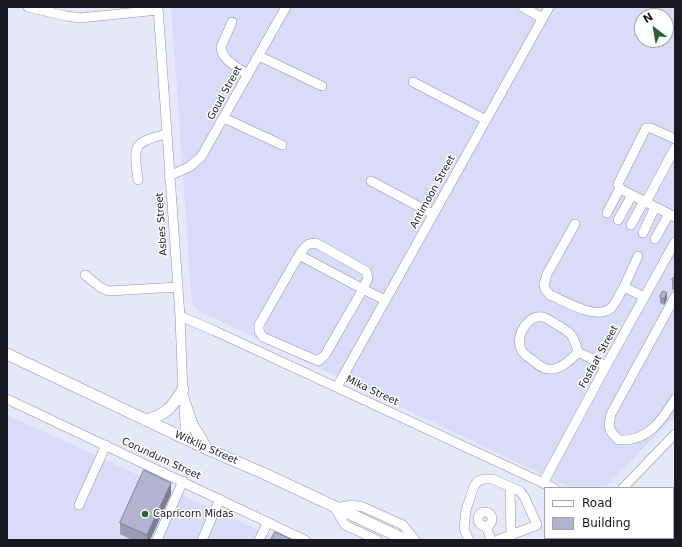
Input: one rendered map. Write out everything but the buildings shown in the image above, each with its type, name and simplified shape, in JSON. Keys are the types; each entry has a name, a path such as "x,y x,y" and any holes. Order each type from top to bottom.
{"main road":[{"name":"Witklip Street","path":"7,354 207,449 263,473 406,540"},
{"path":"146,420 158,417 166,412 183,393"},
{"path":"183,393 192,424 207,449"}],"street":[{"path":"28,7 80,18 158,8"},
{"name":"Goud Street","path":"169,176 189,167 201,157 286,7"},
{"path":"523,7 542,18"},
{"name":"Antimoon Street","path":"337,387 549,7"},
{"name":"Asbes Street","path":"158,8 180,316 186,439"},
{"path":"232,22 221,46 221,50 229,61 248,75"},
{"path":"259,56 322,86"},
{"path":"413,82 486,120"},
{"path":"224,118 282,145"},
{"path":"655,239 672,215 620,188 618,186 618,182 646,128 651,128 675,139"},
{"path":"138,180 135,152 137,147 146,140 166,134"},
{"path":"631,225 672,163 675,148"},
{"path":"371,181 433,214"},
{"path":"606,214 620,188"},
{"path":"618,220 632,195"},
{"path":"642,233 655,207"},
{"path":"575,224 547,274 544,286 550,295 586,310 598,313 605,311 612,307 638,256"},
{"name":"Fosfaat Street","path":"543,483 675,242"},
{"path":"316,243 366,271 368,278 363,289 326,356 321,360 314,360 263,337 259,331 259,325 299,255 309,244 316,243"},
{"path":"299,255 385,300"},
{"path":"85,275 100,288 108,291 178,288"},
{"path":"624,286 644,297"},
{"path":"675,297 611,414 609,424 610,430 619,440 629,441 638,438 648,433 662,420 675,399"},
{"name":"Mika Street","path":"180,316 552,487"},
{"path":"578,352 566,364 556,368 544,368 524,355 520,348 519,340 523,329 530,320 544,317 571,333 578,352 606,366"},
{"name":"Corundum Street","path":"7,399 305,540"},
{"path":"624,487 675,434"},
{"path":"79,505 106,445"},
{"path":"469,540 464,529 466,510 474,486 481,479 492,479 520,491 541,524 498,540"},
{"path":"157,540 182,481"},
{"path":"510,487 511,535"},
{"path":"202,540 220,499"},
{"path":"377,540 345,525 335,507 352,505 363,506 403,525 415,540"},
{"path":"466,510 478,517 484,512 490,514 491,521 486,526 491,540"},
{"path":"259,540 268,522"}],"shaded area":[{"path":"171,7 675,7 675,416 606,487 569,487 199,311 192,304"},
{"path":"7,415 281,540 7,540"}],"place":[{"name":"Capricorn Midas","path":"145,514"}]}
